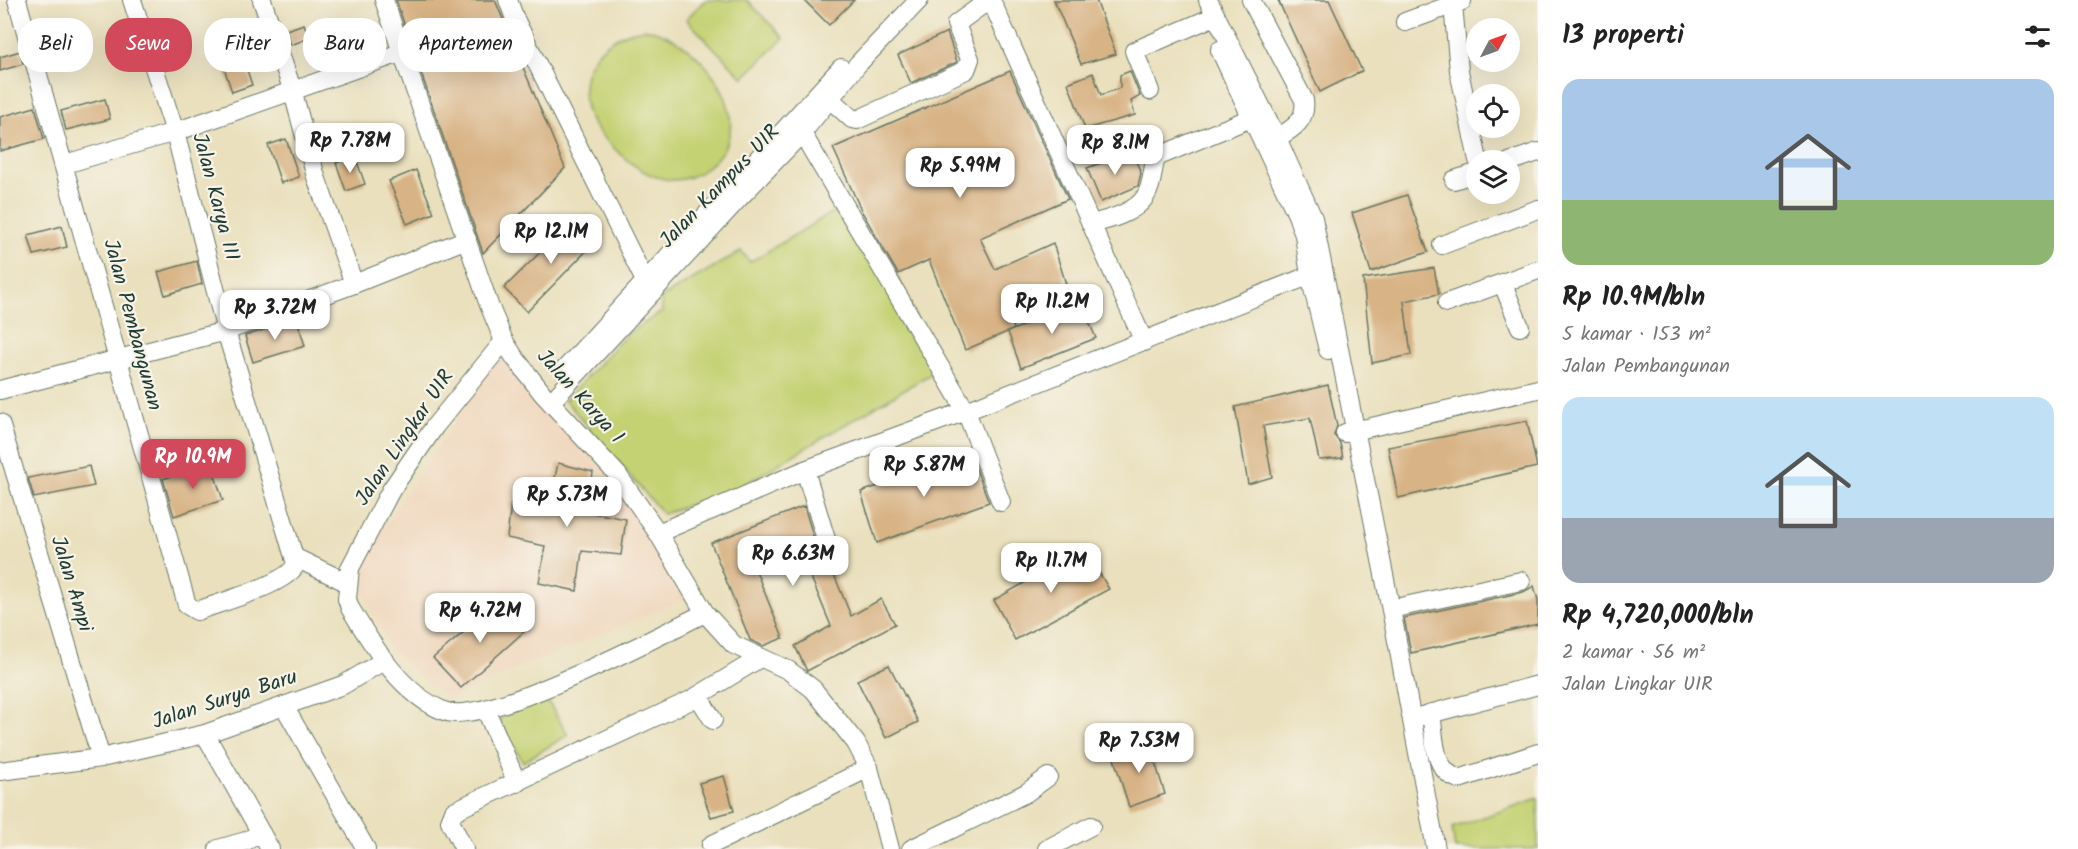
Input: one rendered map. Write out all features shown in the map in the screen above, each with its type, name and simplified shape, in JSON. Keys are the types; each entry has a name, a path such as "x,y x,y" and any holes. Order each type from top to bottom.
{"street":[{"name":"Jalan Pembangunan","path":"17,0 182,591 190,609 197,611 271,584 291,573 296,564 294,557"},
{"name":"Jalan Karya III","path":"132,0 175,132 226,331 294,557"},
{"path":"262,0 292,88 316,177 354,284"},
{"name":"Jalan Karya 1","path":"384,0 398,38"},
{"path":"508,0 515,20 649,285"},
{"name":"Jalan Kampus UIR","path":"547,398 755,171 905,0"},
{"name":"Jalan Kampus UIR","path":"755,171 802,134 858,64 919,0"},
{"path":"830,99 852,119 857,120 966,70 970,59 956,24 990,0 1144,342"},
{"path":"1196,0 1297,215 1317,272"},
{"path":"1208,0 1277,138 1313,218 1317,272 1398,692 1436,849"},
{"path":"1251,0 1304,100 1305,110 1300,121 1294,128 1277,138"},
{"path":"1405,22 1458,2 1459,70 1476,150"},
{"path":"1150,91 1134,51 1206,20"},
{"path":"64,164 175,132 292,88 398,54"},
{"name":"Jalan Karya 1","path":"410,72 504,341 547,398 612,468 658,533 705,613 734,645 788,670 813,689 856,742 869,768 890,849"},
{"path":"1091,224 1111,219 1136,207 1145,197 1155,161 1159,156 1251,118"},
{"path":"802,134 966,411 1001,502"},
{"path":"1520,158 1538,152"},
{"path":"1454,180 1466,176"},
{"path":"1442,245 1538,209"},
{"path":"0,390 118,357 226,331 467,239"},
{"path":"1447,303 1538,270"},
{"path":"658,533 805,470 966,411 1317,272"},
{"path":"1503,284 1520,327"},
{"name":"Jalan Lingkar UIR","path":"504,341 435,426 391,490 350,568 348,584 350,608 385,660 409,689 423,701 446,712 486,710 606,661 705,613"},
{"path":"1349,433 1538,389"},
{"name":"Jalan Ampi","path":"0,423 5,459 101,758"},
{"path":"1349,433 1391,609 1412,718 1413,757 1423,849"},
{"path":"805,470 829,549"},
{"path":"294,557 348,584"},
{"path":"1391,609 1521,581"},
{"path":"464,849 450,820 451,814 694,698 760,658"},
{"name":"Jalan Surya Baru","path":"0,771 101,758 205,734 343,685 385,660"},
{"path":"1412,718 1538,685"},
{"path":"694,698 713,720"},
{"path":"284,706 366,849"},
{"path":"486,710 517,783"},
{"path":"1431,713 1440,765 1451,777 1459,779 1538,753"},
{"path":"205,734 270,849"},
{"path":"711,845 869,768"},
{"path":"911,849 1026,793 1048,777"},
{"path":"1047,849 1091,826"},
{"path":"221,849 261,833"}],"shaded area":[{"path":"502,351 617,474 692,596 447,699 390,649 354,572"}],"green space":[{"path":"705,0 747,0 784,38 743,78 686,19"},
{"path":"645,29 664,34 683,45 716,79 726,99 730,120 728,140 716,159 702,171 687,178 673,180 659,178 633,164 601,134 587,113 584,93 585,79 596,55 617,38"},
{"path":"844,205 895,272 939,369 738,488 663,514 565,400 628,333 662,312 661,298 741,251 750,262"},
{"path":"543,693 568,735 523,762 498,720"},
{"path":"1538,798 1538,849 1455,849 1452,828"}],"building":[{"path":"396,0 495,0 502,18 402,18"},
{"path":"804,0 854,0 829,25"},
{"path":"1054,0 1096,0 1116,54 1081,64"},
{"path":"1278,0 1329,0 1362,71 1320,92"},
{"path":"303,24 303,40 291,45 291,28"},
{"path":"947,32 957,62 911,83 898,55"},
{"path":"18,52 18,66 0,71 0,57"},
{"path":"1010,71 1068,199 980,238 995,269 1053,243 1066,284 1007,307 1014,329 965,350 929,260 898,274 862,212 833,148"},
{"path":"1130,71 1140,96 1131,101 1135,115 1085,129 1068,83 1093,73 1101,95 1120,88 1120,75"},
{"path":"225,72 248,72 252,85 232,92"},
{"path":"421,72 525,72 565,168 483,253"},
{"path":"105,99 110,119 66,130 61,111"},
{"path":"35,107 44,139 0,151 0,117"},
{"path":"286,139 299,177 281,183 268,145"},
{"path":"1132,152 1141,173 1138,186 1101,202 1087,168"},
{"path":"355,156 365,184 346,191 336,163"},
{"path":"416,170 434,213 407,224 389,181"},
{"path":"1407,195 1428,252 1371,272 1352,213"},
{"path":"575,218 598,239 527,312 504,288"},
{"path":"62,226 67,247 34,255 28,235"},
{"path":"197,261 202,284 165,295 158,272"},
{"path":"1434,268 1439,294 1404,301 1411,355 1372,363 1363,279"},
{"path":"1080,301 1096,338 1021,368 1008,332"},
{"path":"297,319 305,346 253,362 245,336"},
{"path":"1328,385 1337,426 1334,435 1340,443 1343,458 1319,460 1310,418 1263,426 1272,477 1248,484 1235,407"},
{"path":"1527,421 1537,467 1398,498 1388,447"},
{"path":"970,454 989,502 877,543 861,492"},
{"path":"558,463 593,472 587,512 626,519 621,555 582,551 577,591 539,583 545,546 507,538 511,503 549,508"},
{"path":"211,464 223,500 174,516 163,479"},
{"path":"89,466 94,486 34,498 28,478"},
{"path":"804,506 818,552 828,560 851,616 881,599 895,624 807,671 795,646 831,626 801,553 756,571 783,638 763,646 750,640 711,543"},
{"path":"1085,549 1109,589 1015,640 994,600"},
{"path":"1534,586 1538,600 1538,624 1411,653 1404,618 1523,592"},
{"path":"501,601 527,629 461,688 433,658"},
{"path":"889,665 918,722 886,738 857,680"},
{"path":"1149,743 1165,794 1129,807 1112,752"},
{"path":"724,776 734,811 711,817 699,783"}]}
